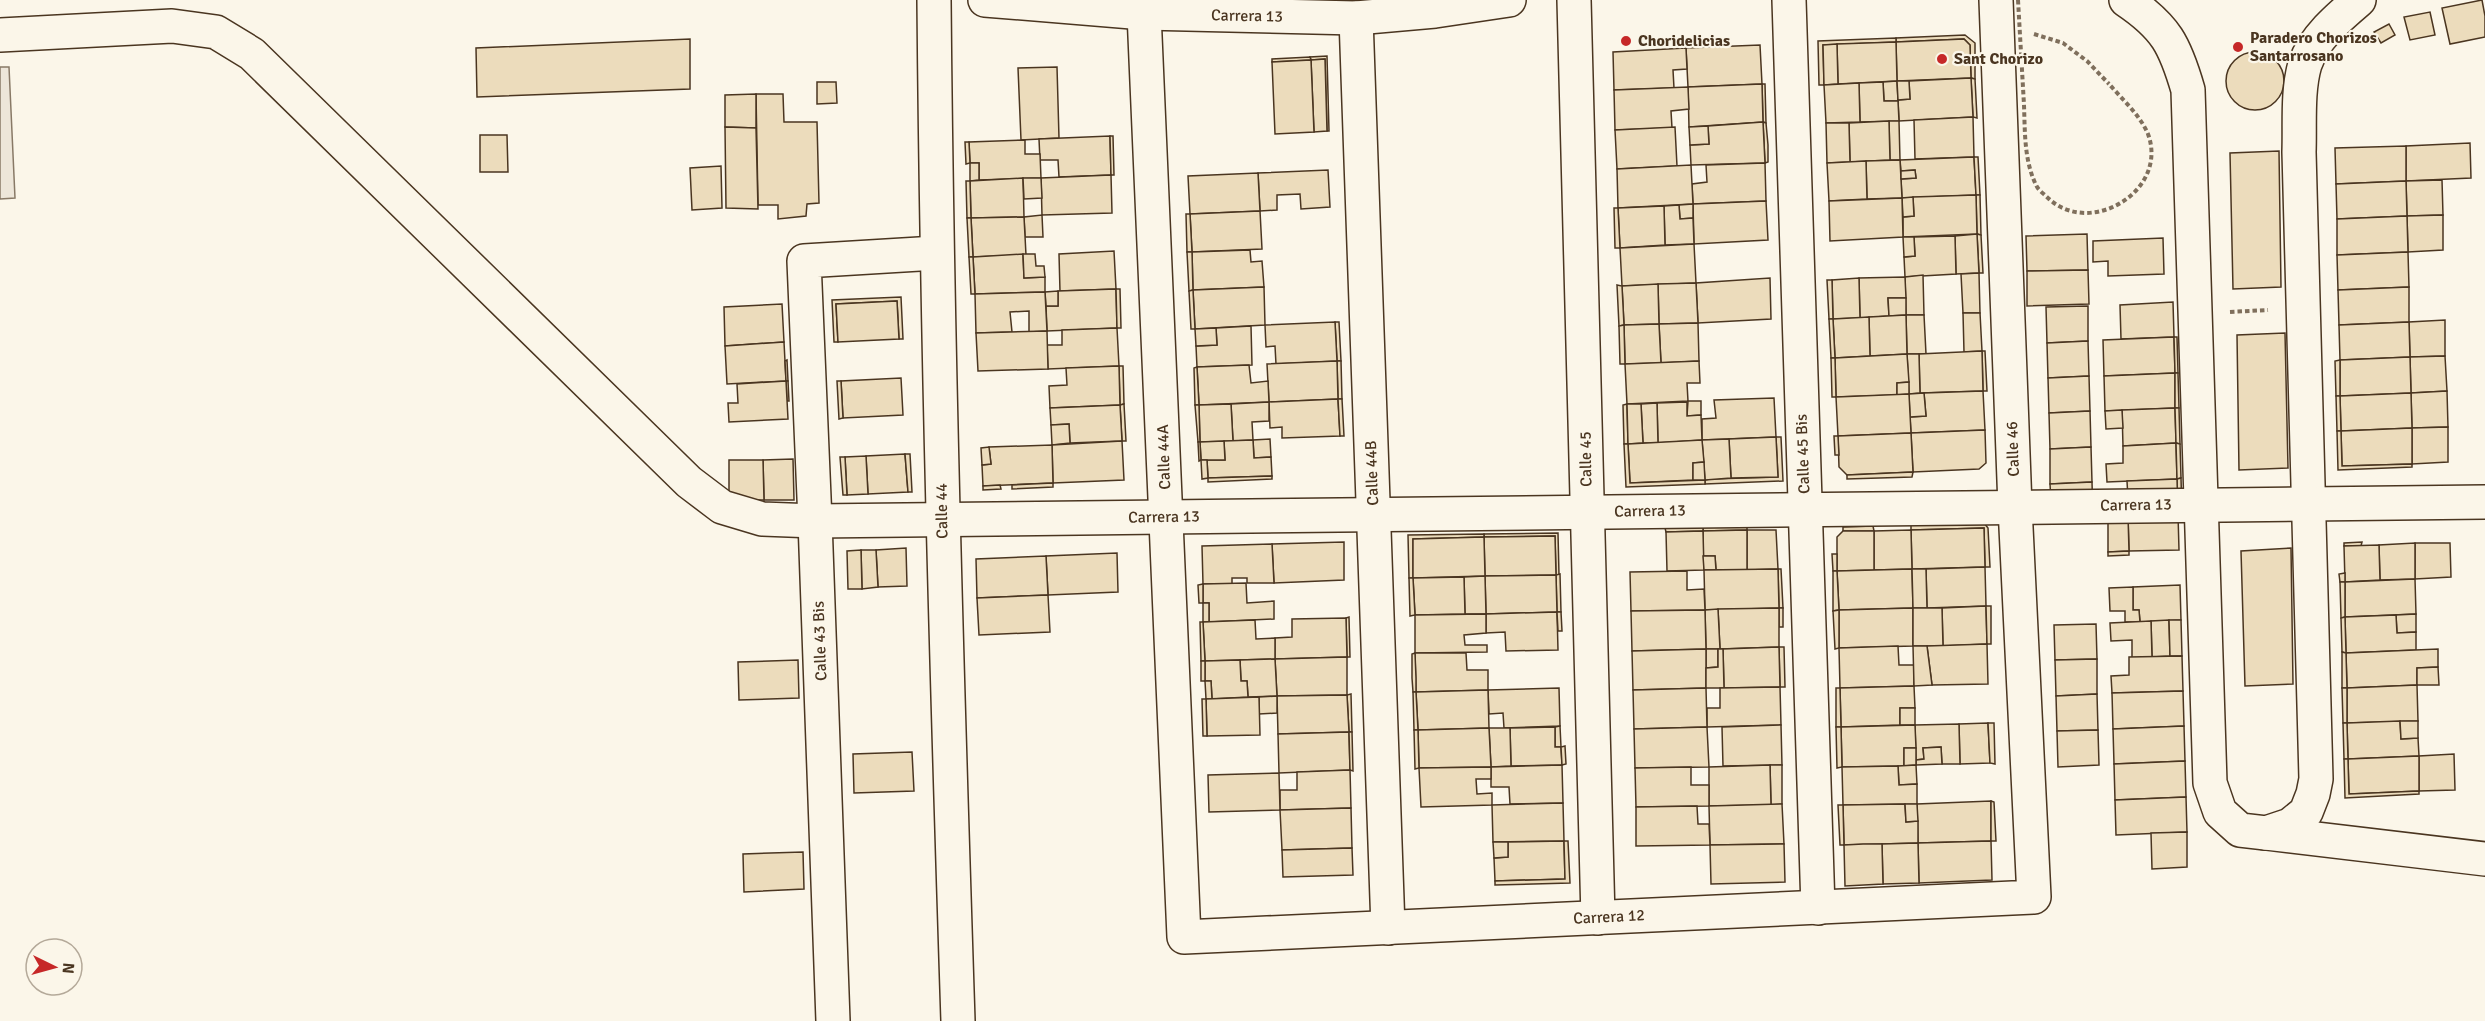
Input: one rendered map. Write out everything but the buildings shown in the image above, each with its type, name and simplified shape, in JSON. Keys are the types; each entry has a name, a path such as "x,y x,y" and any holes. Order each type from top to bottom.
{"street":[{"name":"Calle 44","path":"934,0 936,253 942,520 958,1021"},
{"name":"Carrera 13","path":"985,0 1144,13 1356,18 1435,11 1509,0"},
{"name":"Calle 45","path":"1574,0 1598,918"},
{"name":"Calle 45 Bis","path":"1789,0 1818,908"},
{"path":"2126,0 2150,16 2167,37 2180,61 2188,90 2197,314 2210,783 2220,812 2240,830 2485,859"},
{"path":"2266,833 2290,825 2306,812 2316,779 2299,152 2300,95 2306,63 2319,39 2359,0"},
{"name":"Calle 44A","path":"1144,13 1184,938"},
{"name":"Calle 46","path":"1997,15 2015,507 2034,897"},
{"name":"Calle 44B","path":"1356,18 1388,928"},
{"name":"Carrera 13","path":"0,35 172,26 216,32 252,54 689,482 722,507 762,519 942,520 2485,502"},
{"name":"Calle 43 Bis","path":"833,1021 804,261 936,253"},
{"name":"Carrera 12","path":"1184,938 2034,897"}],"path":[{"path":"1997,15 2030,32 2063,43 2087,61 2132,110 2148,135 2151,156 2147,174 2137,191 2121,204 2100,213 2077,213 2055,205 2036,188 2027,161 2018,0"},
{"path":"2197,314 2304,308"}],"shaded area":[{"path":"0,67 9,67 15,198 0,199"}],"place":[{"name":"Choridelicias","path":"1626,41"},
{"name":"Paradero Chorizos Santarrosano","path":"2238,47"},
{"name":"Sant Chorizo","path":"1942,59"}]}
